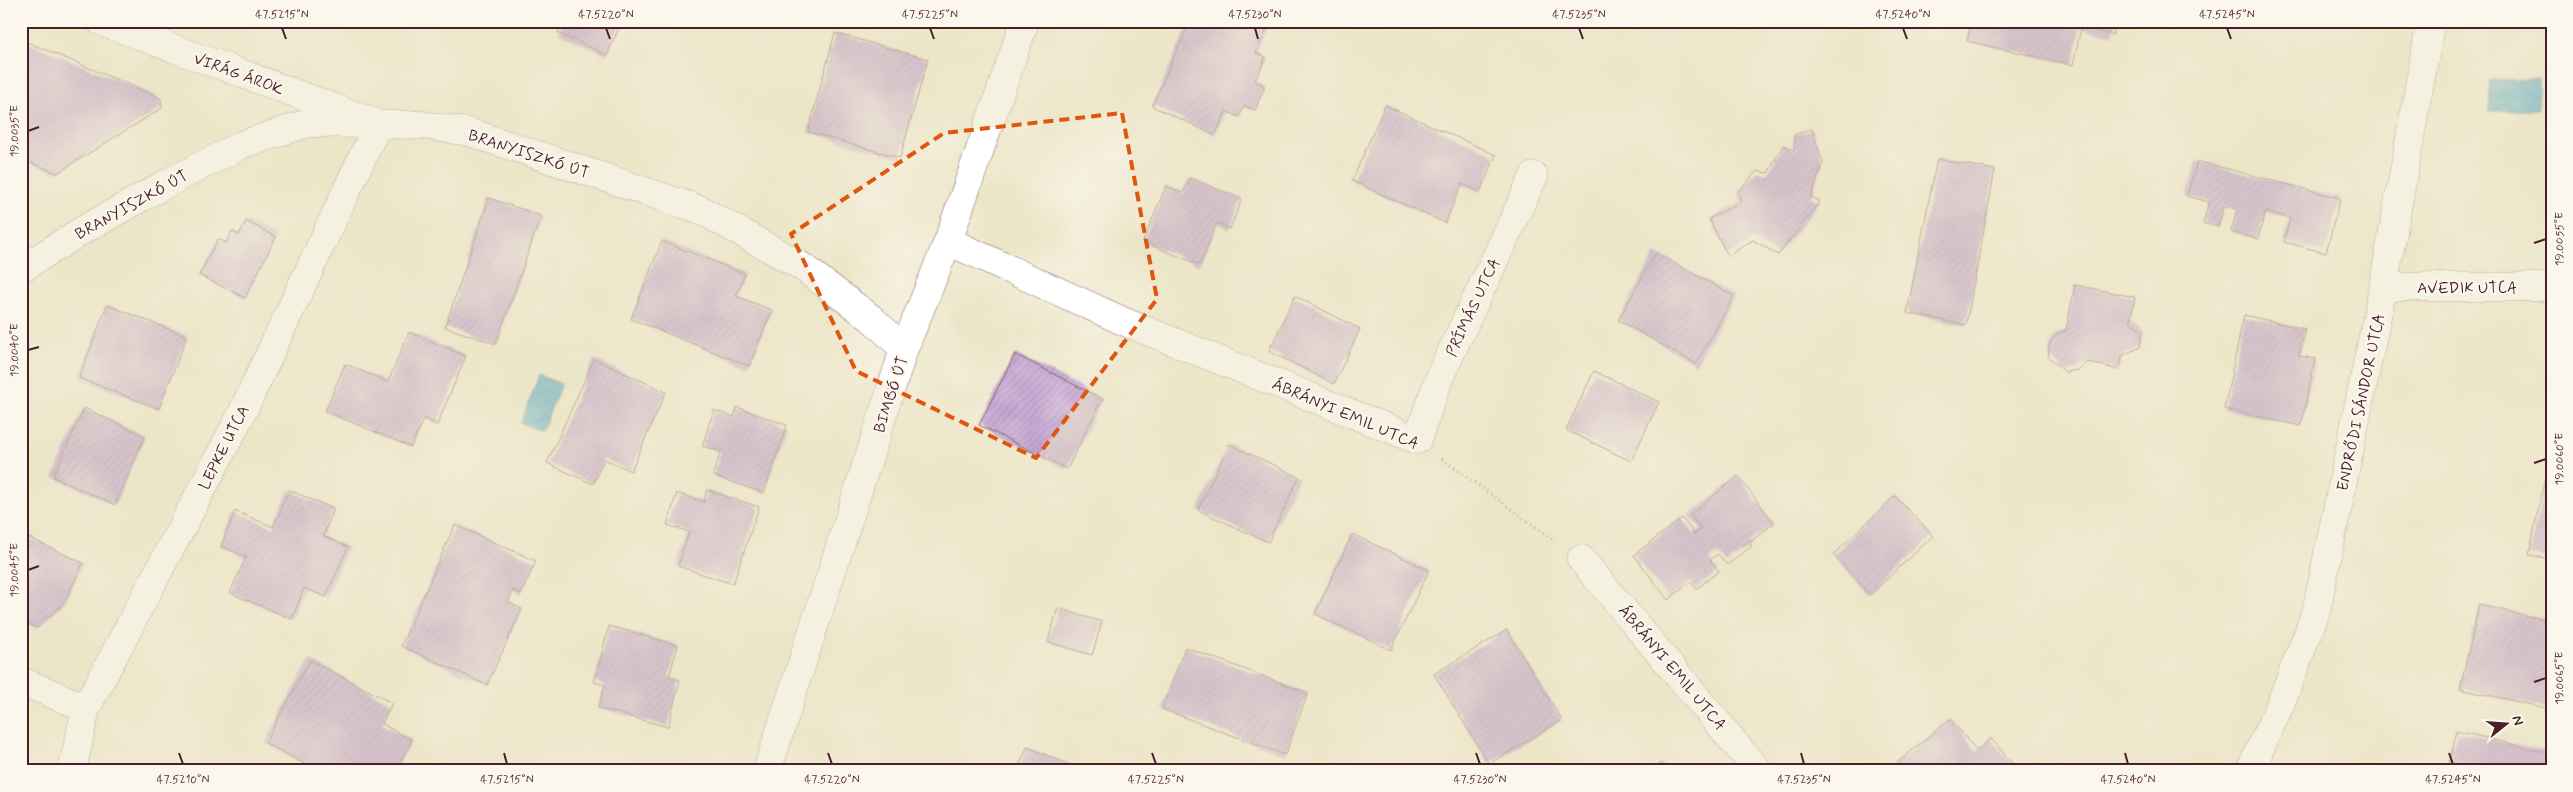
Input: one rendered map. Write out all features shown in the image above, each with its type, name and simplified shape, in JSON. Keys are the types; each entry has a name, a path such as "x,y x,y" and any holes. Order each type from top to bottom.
{"street":[{"name":"VIRÁG ÁROK","path":"100,21 378,124"},
{"name":"BIMBÓ ÚT","path":"767,771 904,349 948,241 1025,21"},
{"name":"ENDRŐDI SÁNDOR UTCA","path":"2250,771 2280,705 2316,612 2383,287 2431,21"},
{"name":"BRANYISZKÓ ÚT","path":"21,270 86,228 241,145 308,123 422,126 469,132 701,210 801,266 871,318 904,349"},
{"name":"LEPKE UTCA","path":"72,771 86,708 240,417 378,124"},
{"name":"PRÍMÁS UTCA","path":"1416,440 1440,376 1534,176"},
{"name":"ÁBRÁNYI EMIL UTCA","path":"948,241 1125,322 1416,440"},
{"name":"AVEDIK UTCA","path":"2383,287 2552,288"},
{"name":"ÁBRÁNYI EMIL UTCA","path":"1581,560 1758,771"},
{"path":"21,681 86,708"}],"path":[{"name":"ÁBRÁNYI EMIL UTCA","path":"1416,440 1581,560"}],"highlighted area":[{"path":"1122,113 1157,299 1036,458 856,371 791,234 944,133"}],"water":[{"path":"2538,79 2539,110 2490,111 2489,80"},
{"path":"539,375 561,384 542,431 521,423"}],"building":[{"path":"563,21 622,21 607,55 558,33"},
{"path":"1190,21 1250,21 1267,29 1256,53 1266,57 1255,81 1265,86 1255,110 1244,106 1239,117 1226,111 1215,135 1152,106"},
{"path":"1972,21 2116,21 2113,35 2081,28 2073,65 1967,41"},
{"path":"835,33 928,59 900,158 808,132"},
{"path":"22,40 154,95 161,99 162,108 57,173 21,159"},
{"path":"1385,105 1496,155 1480,192 1462,184 1445,223 1352,181"},
{"path":"1812,129 1823,163 1811,197 1820,201 1778,255 1753,240 1728,256 1709,219 1741,202 1738,192 1757,171 1768,173 1783,145 1794,150 1794,135"},
{"path":"1937,159 1995,170 1966,325 1907,313"},
{"path":"2197,161 2340,198 2326,253 2284,242 2290,218 2265,212 2258,239 2231,232 2237,209 2224,206 2218,227 2203,223 2209,202 2187,196"},
{"path":"1190,178 1242,199 1230,229 1217,223 1200,265 1143,242 1166,186 1183,193"},
{"path":"489,198 541,216 496,344 445,327"},
{"path":"246,221 276,237 245,298 199,275 218,239 226,243 232,231 239,235"},
{"path":"662,241 745,274 736,296 772,310 749,366 631,319"},
{"path":"1656,253 1734,296 1696,364 1618,320"},
{"path":"2075,285 2135,297 2130,321 2143,332 2140,347 2122,356 2119,370 2087,362 2077,370 2065,372 2048,356 2050,343 2057,334 2066,330"},
{"path":"1295,296 1360,329 1334,384 1269,351"},
{"path":"107,305 187,336 159,409 79,378"},
{"path":"2244,315 2305,329 2299,356 2315,359 2301,426 2224,409"},
{"path":"409,332 466,356 437,425 424,418 411,447 325,411 345,364 388,382"},
{"path":"1015,354 1102,399 1067,469 979,425"},
{"path":"594,359 666,392 631,471 604,459 593,484 547,463"},
{"path":"1594,371 1659,402 1631,461 1566,430"},
{"path":"737,407 787,425 764,493 713,476 721,452 702,446 714,410 734,417"},
{"path":"84,408 145,436 115,505 53,477"},
{"path":"1229,444 1299,477 1268,542 1198,510"},
{"path":"1738,476 1774,523 1749,543 1752,546 1727,565 1718,554 1710,560 1719,571 1696,589 1691,582 1668,600 1634,555 1682,518 1694,534 1701,529 1690,515"},
{"path":"2545,478 2552,479 2552,559 2529,555"},
{"path":"289,490 334,509 323,536 348,547 326,597 304,588 292,619 230,593 246,557 221,546 235,511 273,527"},
{"path":"707,490 759,507 733,584 678,566 689,532 667,525 677,493 704,502"},
{"path":"1895,496 1933,536 1870,595 1833,555"},
{"path":"455,525 536,561 521,594 513,590 508,602 522,609 487,685 401,646"},
{"path":"21,534 83,563 65,602 37,628 21,621"},
{"path":"1352,534 1429,570 1391,650 1315,614"},
{"path":"2479,605 2552,621 2550,709 2460,689"},
{"path":"1058,608 1102,622 1092,655 1048,642"},
{"path":"609,626 678,645 669,677 680,680 668,727 598,708 605,685 594,682"},
{"path":"1507,630 1562,720 1489,764 1434,674"},
{"path":"1185,647 1308,693 1285,755 1162,709"},
{"path":"310,660 392,703 382,724 412,740 395,771 318,771 265,743"},
{"path":"1950,719 1977,751 1991,738 2018,771 1895,771 1892,767"},
{"path":"2457,731 2552,754 2552,771 2447,771"},
{"path":"1027,747 1085,771 1017,771"},
{"path":"1661,763 1668,771 1653,771"}]}
